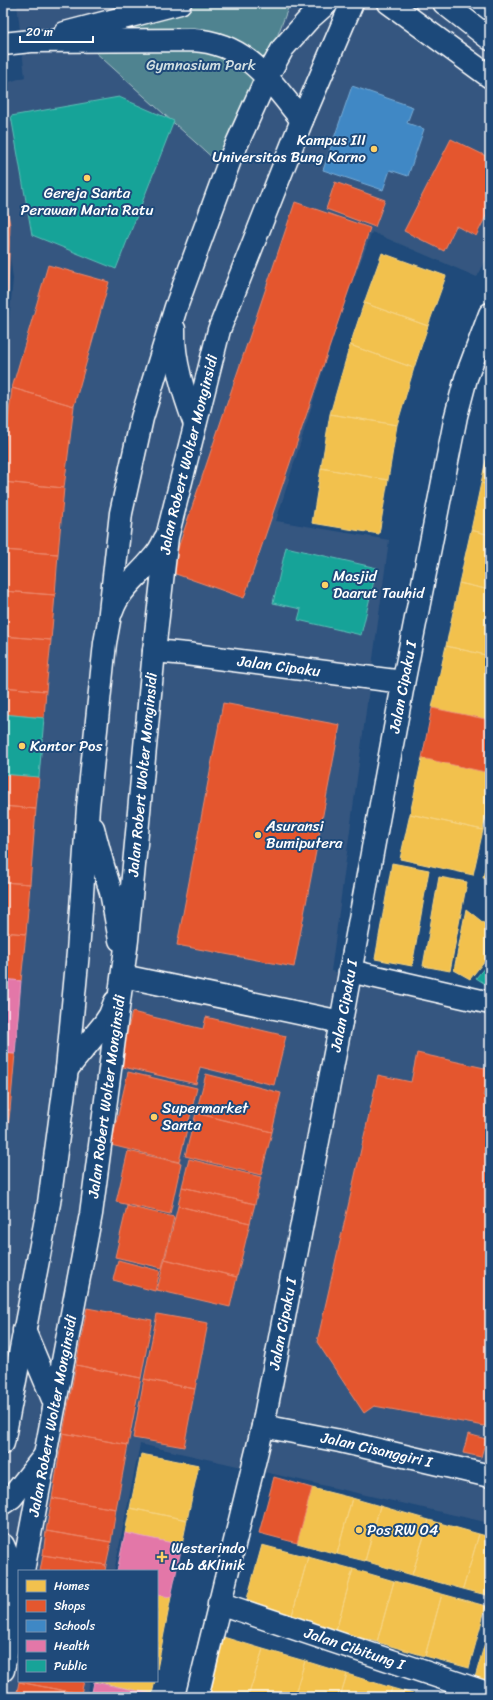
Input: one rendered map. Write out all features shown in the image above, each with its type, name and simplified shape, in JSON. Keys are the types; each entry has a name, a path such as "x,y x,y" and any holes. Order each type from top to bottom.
{"main road":[{"path":"30,41 180,3"},
{"path":"3,1443 49,1203 67,1069 78,952 88,807 105,643 109,621 121,513 142,418 176,307 231,157 267,77 283,48 309,19 327,3"},
{"name":"Jalan Robert Wolter Monginsidi","path":"23,1570 91,1214 124,968 154,651 167,537 219,330 302,120 352,3"},
{"path":"389,3 490,76"},
{"path":"444,3 490,39"},
{"path":"3,44 30,41 200,40 219,44 248,58 267,77 302,120"},
{"path":"176,307 174,324 174,351 195,424"},
{"name":"Jalan Cipaku I","path":"197,1697 263,1426 456,416 466,378 490,314"},
{"path":"109,621 115,603 154,558 167,537"},
{"name":"Jalan Cipaku","path":"154,651 404,682"},
{"path":"67,1069 110,1015 124,968 111,892 88,807"},
{"path":"124,968 341,1022"},
{"path":"350,971 490,1003"},
{"path":"24,1330 55,1404"},
{"path":"12,1395 68,1338"},
{"name":"Jalan Cisanggiri I","path":"263,1426 340,1441 490,1476"},
{"path":"3,1503 12,1497 46,1454"},
{"path":"18,1582 4,1549 32,1526"},
{"path":"3,1670 18,1595"},
{"name":"Jalan Cibitung I","path":"219,1603 490,1694"}],"shaded area":[{"path":"17,3 460,3 490,26 490,253 477,277 372,232 342,309 276,521 389,540 331,971 490,1003 490,1523 140,1444 114,1570 18,1570 18,1682 90,1682 87,1697 3,1697 3,389 13,279 3,198 3,84 25,77"}],"green space":[{"name":"Gymnasium Park","path":"195,3 290,3 226,170 93,50 114,23 159,14"}],"building: Homes":[{"path":"382,253 446,276 428,326 364,303"},
{"path":"3,292 8,292 3,346"},
{"path":"364,303 428,326 414,368 350,345"},
{"path":"350,345 414,368 397,425 330,414"},
{"path":"330,414 397,425 388,480 321,468"},
{"path":"490,442 490,485 481,483"},
{"path":"321,468 388,480 379,534 312,523"},
{"path":"481,483 490,485 490,535 471,530"},
{"path":"471,530 490,535 490,590 459,583"},
{"path":"459,583 490,590 490,656 446,646"},
{"path":"446,646 490,656 490,720 432,708"},
{"path":"422,758 490,773 490,798 483,830 410,814"},
{"path":"410,814 483,830 473,875 400,859"},
{"path":"490,845 490,879 483,878"},
{"path":"392,863 429,870 412,966 375,959"},
{"path":"439,877 467,882 450,971 423,966"},
{"path":"466,909 490,928 490,954 470,979 454,970"},
{"path":"141,1454 199,1465 187,1520 130,1508"},
{"path":"312,1488 352,1498 337,1554 297,1543"},
{"name":"Pos RW 04","path":"352,1498 380,1506 365,1561 337,1554"},
{"path":"380,1506 429,1520 412,1575 365,1561"},
{"path":"130,1508 187,1520 182,1545 125,1533"},
{"path":"429,1520 479,1534 463,1589 412,1575"},
{"path":"479,1534 490,1537 490,1596 463,1589"},
{"path":"262,1545 308,1557 291,1619 245,1606"},
{"path":"308,1557 353,1569 336,1631 291,1619"},
{"path":"353,1569 394,1581 377,1642 336,1631"},
{"path":"394,1581 442,1594 425,1656 377,1642"},
{"path":"442,1594 486,1606 469,1668 425,1656"},
{"path":"158,1595 171,1597 161,1649 158,1648"},
{"path":"490,1625 490,1686 474,1681"},
{"path":"220,1636 263,1649 248,1697 202,1697"},
{"path":"158,1648 161,1649 158,1664"},
{"path":"263,1649 305,1661 294,1697 248,1697"},
{"path":"305,1661 347,1674 340,1697 294,1697"},
{"path":"347,1674 392,1688 389,1697 340,1697"},
{"path":"99,1682 155,1682 152,1694"},
{"path":"392,1688 424,1697 389,1697"}],"building: Shops":[{"path":"451,139 490,158 487,164 490,165 490,208 476,236 456,226 444,251 404,231"},
{"path":"335,182 385,200 375,227 326,209"},
{"path":"3,186 10,225 3,227"},
{"path":"295,202 370,228 244,598 170,572"},
{"path":"10,225 8,292 3,292 3,227"},
{"path":"48,265 109,282 74,406 12,388"},
{"path":"12,388 74,406 64,488 3,482 3,461"},
{"path":"3,482 64,488 58,554 3,550"},
{"path":"3,550 58,554 55,595 3,591"},
{"path":"3,591 55,595 51,640 3,636"},
{"path":"3,636 51,640 46,691 3,687"},
{"path":"3,687 46,691 44,718 3,714"},
{"name":"Asuransi Bumiputera","path":"223,703 340,725 294,967 177,945"},
{"path":"432,708 490,720 490,773 422,758"},
{"path":"3,774 39,777 36,809 3,806"},
{"path":"3,806 36,809 30,884 3,882"},
{"path":"3,882 30,884 26,934 3,932"},
{"path":"3,932 26,934 21,981 3,979"},
{"path":"132,1012 203,1029 206,1017 286,1036 274,1085 200,1067 196,1084 119,1066"},
{"path":"3,1053 15,1054 10,1110 3,1109"},
{"path":"417,1053 489,1069 483,1096 490,1097 490,1427 374,1406 364,1413 317,1342 378,1075 411,1082"},
{"name":"Supermarket Santa","path":"128,1072 197,1088 179,1162 111,1145"},
{"path":"206,1074 281,1093 272,1132 196,1113"},
{"path":"3,1109 10,1110 5,1150 3,1150"},
{"path":"196,1113 272,1132 261,1175 185,1156"},
{"path":"128,1151 181,1163 170,1214 116,1202"},
{"path":"189,1159 261,1177 255,1204 182,1187"},
{"path":"182,1187 255,1204 250,1223 178,1206"},
{"path":"127,1206 174,1217 162,1268 115,1257"},
{"path":"178,1206 250,1223 237,1277 165,1259"},
{"path":"165,1259 237,1277 230,1307 157,1290"},
{"path":"118,1260 160,1271 155,1291 113,1280"},
{"path":"87,1308 152,1320 141,1378 76,1365"},
{"path":"157,1314 208,1323 195,1389 144,1379"},
{"path":"76,1365 141,1378 128,1445 63,1433"},
{"path":"144,1379 195,1389 184,1447 133,1438"},
{"path":"63,1433 128,1445 116,1509 52,1498"},
{"path":"468,1434 486,1439 481,1457 463,1453"},
{"path":"274,1477 312,1488 297,1543 259,1533"},
{"path":"52,1498 116,1509 111,1542 46,1531"},
{"path":"46,1531 111,1542 106,1565 43,1555"},
{"path":"43,1555 106,1565 105,1570 40,1570"},
{"path":"19,1682 84,1682 81,1694"},
{"path":"19,1682 81,1694 81,1697 16,1697"}],"building: Schools":[{"name":"Kampus III Universitas Bung Karno","path":"352,86 413,107 407,123 424,129 408,176 390,170 383,190 323,170"}],"building: Health":[{"path":"3,979 21,981 15,1054 3,1053"},
{"path":"125,1533 182,1545 171,1597 158,1595 158,1570 117,1570"},
{"path":"94,1682 152,1694 151,1697 91,1697"}],"building: Public":[{"name":"Gereja Santa Perawan Maria Ratu","path":"119,97 174,121 116,269 32,235 11,116"},
{"name":"Masjid Daarut Tauhid","path":"286,547 377,568 361,635 298,620 301,609 273,603"},
{"name":"Kantor Pos","path":"3,714 44,718 39,777 3,774"},
{"path":"490,961 490,987 476,978"}],"place":[{"name":"Kampus III Universitas Bung Karno","path":"374,149"},
{"name":"Gereja Santa Perawan Maria Ratu","path":"87,178"},
{"name":"Masjid Daarut Tauhid","path":"325,585"},
{"name":"Kantor Pos","path":"22,746"},
{"name":"Asuransi Bumiputera","path":"258,835"},
{"name":"Supermarket Santa","path":"154,1117"},
{"name":"Pos RW 04","path":"359,1530"},
{"name":"Westerindo Lab &Klinik","path":"162,1557"}]}
